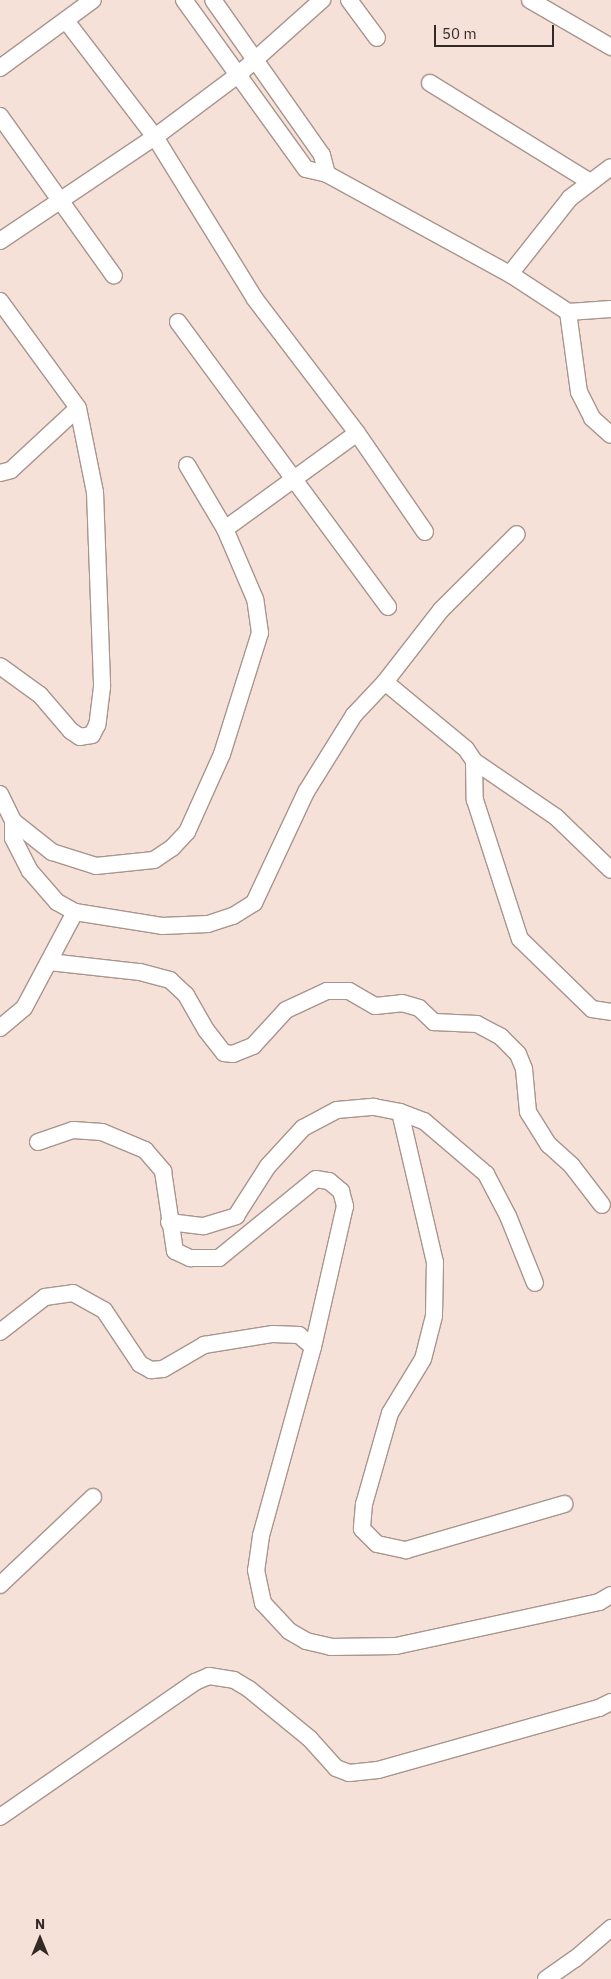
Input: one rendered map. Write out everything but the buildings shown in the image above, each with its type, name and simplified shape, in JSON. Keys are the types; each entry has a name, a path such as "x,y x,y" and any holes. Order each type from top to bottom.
{"street":[{"path":"0,68 67,22 93,0"},
{"path":"184,0 306,169 327,174 510,274 568,312 611,309"},
{"path":"214,0 322,155 327,174"},
{"path":"0,241 58,199 155,137 238,75 254,58 322,0"},
{"path":"349,0 376,38"},
{"path":"530,0 611,46"},
{"path":"67,22 155,137 255,299 357,433 425,532"},
{"path":"430,83 590,182"},
{"path":"0,116 114,276"},
{"path":"510,274 570,198 611,167"},
{"path":"0,301 78,408 95,492 102,687 97,726 92,735 80,737 71,731 40,695 0,666"},
{"path":"568,312 579,392 592,418 611,435"},
{"path":"178,322 295,476 388,607"},
{"path":"0,473 11,470 78,408"},
{"path":"225,529 295,476 357,433"},
{"path":"0,794 13,820 52,852 96,866 154,860 172,848 187,832 222,754 260,633 255,600 225,529 187,465"},
{"path":"13,820 13,838 30,871 57,902 75,912 162,926 208,924 232,916 254,903 306,792 354,715 386,682 442,610 517,534"},
{"path":"386,682 466,749 474,761 556,817 611,870"},
{"path":"474,761 475,800 520,939 592,1009 611,1012"},
{"path":"0,1028 24,1008 75,912"},
{"path":"49,962 140,972 170,980 186,994 206,1030 224,1053 233,1054 253,1046 286,1010 327,991 349,991 374,1006 402,1003 418,1008 434,1022 477,1024 501,1037 518,1054 524,1069 528,1112 549,1145 572,1166 602,1205"},
{"path":"169,1222 204,1226 236,1216 268,1166 303,1128 337,1110 374,1107 400,1112 424,1121 486,1174 508,1216 535,1283"},
{"path":"400,1112 435,1262 434,1316 423,1359 390,1413 364,1504 362,1529 377,1544 406,1550 564,1504"},
{"path":"38,1142 73,1130 102,1132 145,1150 163,1171 169,1222 175,1251 190,1258 219,1258 316,1179 330,1181 341,1191 346,1206 313,1348 261,1536 256,1570 262,1603 289,1631 306,1641 331,1647 396,1646 599,1602 611,1595"},
{"path":"0,1332 45,1297 74,1293 104,1310 140,1364 151,1370 162,1369 204,1345 273,1334 299,1335 313,1348"},
{"path":"0,1585 93,1497"},
{"path":"0,1817 195,1682 209,1676 234,1680 249,1688 310,1739 336,1768 349,1773 378,1770 607,1708"},
{"path":"546,1979 575,1960 611,1928"}]}
